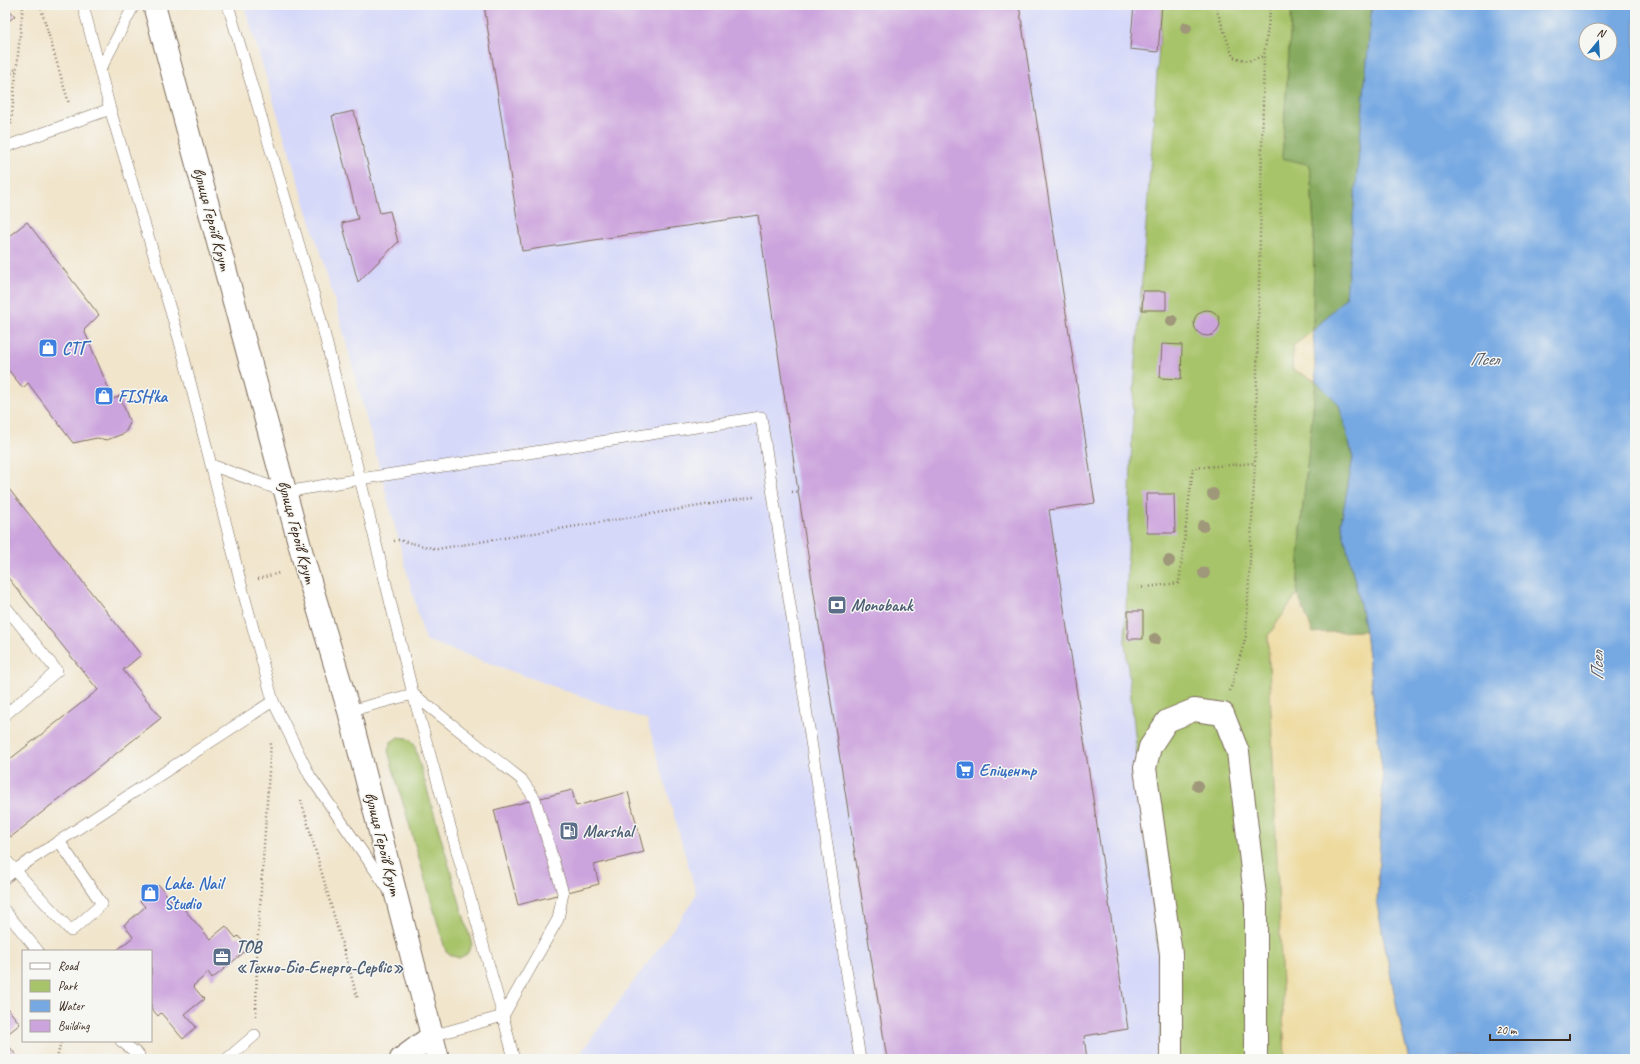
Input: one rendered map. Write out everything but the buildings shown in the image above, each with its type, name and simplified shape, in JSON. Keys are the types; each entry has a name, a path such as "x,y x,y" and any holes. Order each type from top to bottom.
{"main road":[{"name":"вулиця Героїв Крут","path":"154,5 305,565 349,711 438,1059"},
{"path":"1171,1059 1171,954 1145,768 1150,747 1168,721 1194,710 1223,714 1238,752 1256,904 1256,1059"},
{"path":"401,1059 432,1036"}],"lane":[{"path":"82,5 110,109 180,342 241,584 273,701 310,776 397,903"},
{"path":"100,70 134,5"},
{"path":"228,5 320,316 413,694 514,1059"},
{"path":"7,147 110,109"},
{"path":"211,465 286,492 360,479 761,417 860,1059"},
{"path":"5,606 57,671 5,715"},
{"path":"349,711 413,694"},
{"path":"413,694 521,779 535,799 563,893 558,919 503,1016 432,1036"},
{"path":"5,878 273,701"},
{"path":"5,859 71,931 102,904 59,841"},
{"path":"5,911 37,950"},
{"path":"227,1059 255,1035"},
{"path":"122,1042 139,1055"}],"path":[{"path":"7,147 23,5"},
{"path":"40,5 74,123"},
{"path":"1216,5 1233,57 1248,61 1264,56"},
{"path":"1223,714 1246,636 1255,463 1264,56 1271,5"},
{"path":"5,78 16,69"},
{"path":"1138,588 1179,583 1193,468 1255,463"},
{"path":"376,545 398,540 437,548 798,491"},
{"path":"255,1035 257,950 271,740"},
{"path":"300,793 358,1000"},
{"path":"57,1059 61,1042"}],"shaded area":[{"path":"244,5 1162,5 1133,404 1125,641 1162,987 1159,1059 576,1059 692,903 696,893 647,720 425,640 337,308"}],"green space":[{"path":"1162,5 1292,5 1282,157 1310,164 1314,226 1313,331 1293,346 1292,369 1316,381 1302,515 1297,594 1268,636 1285,1059 1159,1059 1162,987 1125,641 1133,404"},
{"path":"1292,5 1372,5 1346,297 1313,331 1314,226 1310,165 1282,158"},
{"path":"1316,381 1339,404 1353,458 1341,523 1365,631 1313,633 1297,594 1302,515"},
{"path":"398,737 407,738 414,744 472,945 467,954 459,958 446,952 388,751 391,742"}],"sand":[{"path":"1313,331 1316,381 1292,369 1293,346"},
{"path":"1297,594 1313,633 1365,631 1383,778 1377,904 1398,1013 1409,1059 1285,1059 1268,636"}],"water":[{"name":"Псел","path":"1372,5 1635,5 1635,1059 1409,1059 1398,1013 1377,904 1383,778 1365,631 1341,523 1353,458 1339,404 1316,381 1313,331 1346,297"}],"place":[{"name":"СТГ","path":"48,348"},
{"name":"FISH'ka","path":"104,396"},
{"name":"Monobank","path":"837,605"},
{"name":"Епіцентр","path":"965,770"},
{"name":"Marshal","path":"569,831"},
{"name":"Lake. Nail Studio","path":"150,893"},
{"name":"ТОВ «Техно-Біо-Енерго-Сервіс»","path":"222,957"}]}
